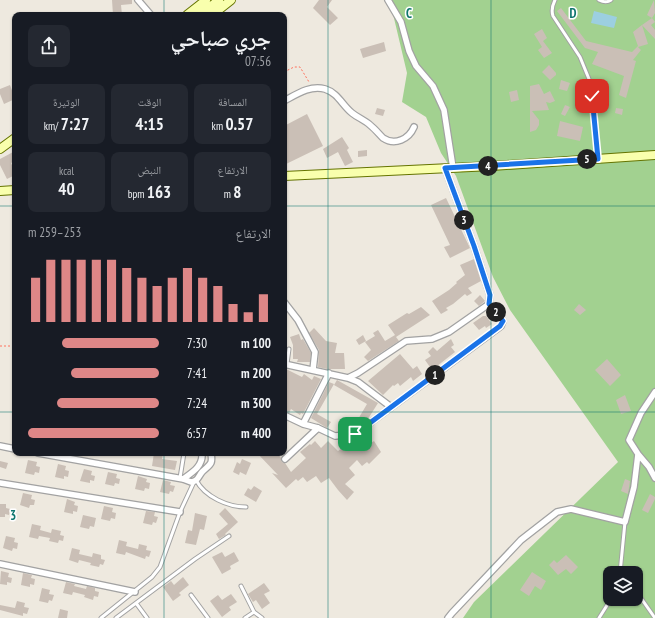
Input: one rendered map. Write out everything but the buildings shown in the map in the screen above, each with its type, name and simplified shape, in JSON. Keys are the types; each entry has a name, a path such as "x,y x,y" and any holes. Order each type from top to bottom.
{"main road":[{"path":"191,12 206,0"},
{"path":"203,12 219,0"},
{"path":"216,12 231,0"},
{"path":"0,149 12,140"},
{"path":"287,176 449,168 655,155"},
{"path":"0,191 12,190"}],"street":[{"path":"138,0 147,12"},
{"path":"287,416 335,436 355,434 500,326 503,321 489,304 490,295 449,168 444,110 433,86 416,66 411,56 400,22 388,0"},
{"path":"287,99 310,89 323,89 334,94 352,113 367,122 382,137 389,140 396,141 404,139 410,134 414,127"},
{"path":"348,378 406,341 432,339 449,332 489,304"},
{"path":"287,306 298,320 315,352 313,370"},
{"path":"287,364 329,373 358,382 391,407"},
{"path":"303,424 329,373"},
{"path":"655,392 641,413 629,440 649,467 655,478"},
{"path":"285,460 318,428"},
{"path":"0,446 12,448"},
{"path":"448,618 521,540 556,512 571,509 626,522 634,487 638,454"},
{"path":"55,456 182,478 188,482 195,481 211,464 211,456"},
{"path":"182,478 200,465 202,456"},
{"path":"0,483 180,512"},
{"path":"0,564 135,592"}],"lane":[{"path":"550,0 553,4"},
{"path":"555,0 552,11 553,16 580,57 589,79 598,159"},
{"path":"599,0 609,2 611,0"},
{"path":"287,359 289,349"},
{"path":"182,478 184,456"},
{"path":"101,618 135,592 152,577 160,567 180,512 195,481 210,496 232,506 246,507"},
{"path":"621,566 626,522"},
{"path":"116,618 195,559 229,536"},
{"path":"241,586 254,612 262,618"},
{"path":"191,595 208,618"},
{"path":"643,601 655,618"},
{"path":"136,603 147,618"},
{"path":"599,618 607,606"},
{"path":"245,618 254,612"}],"path":[{"path":"287,70 294,67 300,67 309,83 310,89"},
{"path":"0,346 12,346"}],"green space":[{"path":"384,0 655,0 655,618 463,618 474,602 618,462 510,310 493,277 456,176 441,153 426,117 402,102 407,73 393,14"}],"water":[{"path":"594,11 617,17 614,28 591,23"}],"route":[{"path":"355,434 500,326 503,321 489,304 490,295 474,246 445,168 598,159 592,96"}]}
